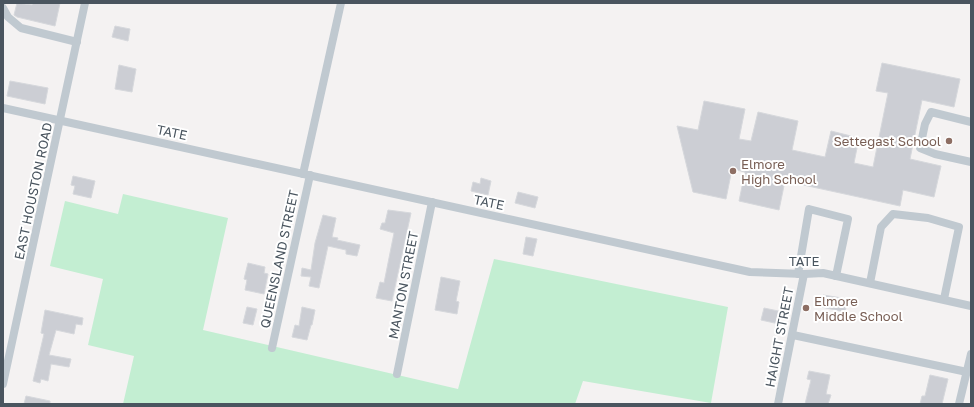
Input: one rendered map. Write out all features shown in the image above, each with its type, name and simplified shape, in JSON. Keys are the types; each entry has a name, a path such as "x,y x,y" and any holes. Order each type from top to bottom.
{"street":[{"name":"EAST HOUSTON ROAD","path":"3,384 85,3"},
{"name":"QUEENSLAND STREET","path":"272,348 342,3"},
{"path":"3,8 8,17 21,28 77,42"},
{"name":"TATE","path":"3,108 750,272 801,274 823,273 971,306"},
{"path":"971,122 932,112 925,124 920,148 934,154 971,162"},
{"name":"MANTON STREET","path":"398,374 432,202"},
{"name":"HAIGHT STREET","path":"778,404 793,335 809,209 848,218 836,276"},
{"path":"870,283 881,227 893,214 928,218 959,227 944,299"},
{"path":"793,335 967,372"},
{"path":"959,404 971,354"}],"green space":[{"path":"123,194 228,218 203,330 458,389 494,259 728,307 711,403 583,381 575,404 123,404 134,356 88,345 103,279 50,266 65,201 118,214"}],"building":[{"path":"17,3 32,5 33,3 60,3 55,26 17,17 14,15"},
{"path":"115,26 130,29 128,41 112,37"},
{"path":"882,63 960,79 954,107 922,100 910,159 941,166 934,197 903,190 900,206 785,181 779,210 739,201 745,172 732,169 726,199 693,192 677,126 698,130 704,101 745,109 739,139 751,141 758,112 798,121 792,150 825,157 831,131 859,138 854,163 873,167 888,93 876,91"},
{"path":"119,65 136,69 132,92 115,89"},
{"path":"10,81 48,88 45,104 7,96"},
{"path":"73,176 95,181 91,198 73,194 75,186 71,185"},
{"path":"481,178 491,181 488,195 471,191 473,182 480,184"},
{"path":"518,192 538,197 535,208 515,203"},
{"path":"388,210 411,213 392,301 376,298 380,282 384,283 394,233 380,229 382,223 385,223"},
{"path":"323,215 336,218 332,237 338,238 337,240 360,245 357,256 346,254 346,250 328,246 319,288 309,286 311,277 301,276 302,268 311,270 315,243"},
{"path":"526,237 537,239 533,256 523,254"},
{"path":"248,263 265,267 264,273 268,274 264,294 245,290 247,280 244,279"},
{"path":"441,277 460,281 456,301 459,302 457,314 435,310"},
{"path":"823,295 842,298 841,302 847,303 845,312 821,307"},
{"path":"247,307 257,309 253,325 243,323"},
{"path":"302,307 315,310 307,340 292,337 295,325 299,326"},
{"path":"764,308 783,312 779,324 761,320"},
{"path":"45,310 83,318 82,325 76,324 74,334 56,330 49,355 71,359 69,367 51,364 48,381 41,379 40,383 33,381 44,334 41,333"},
{"path":"809,371 830,375 826,394 831,395 828,404 805,404 811,380 807,379"},
{"path":"930,375 948,379 942,404 920,404 922,396 925,396"},
{"path":"26,396 50,401 50,404 24,404"}],"place":[{"name":"Settegast School","path":"949,141"},
{"name":"Elmore High School","path":"733,171"},
{"name":"Elmore Middle School","path":"806,308"}]}
